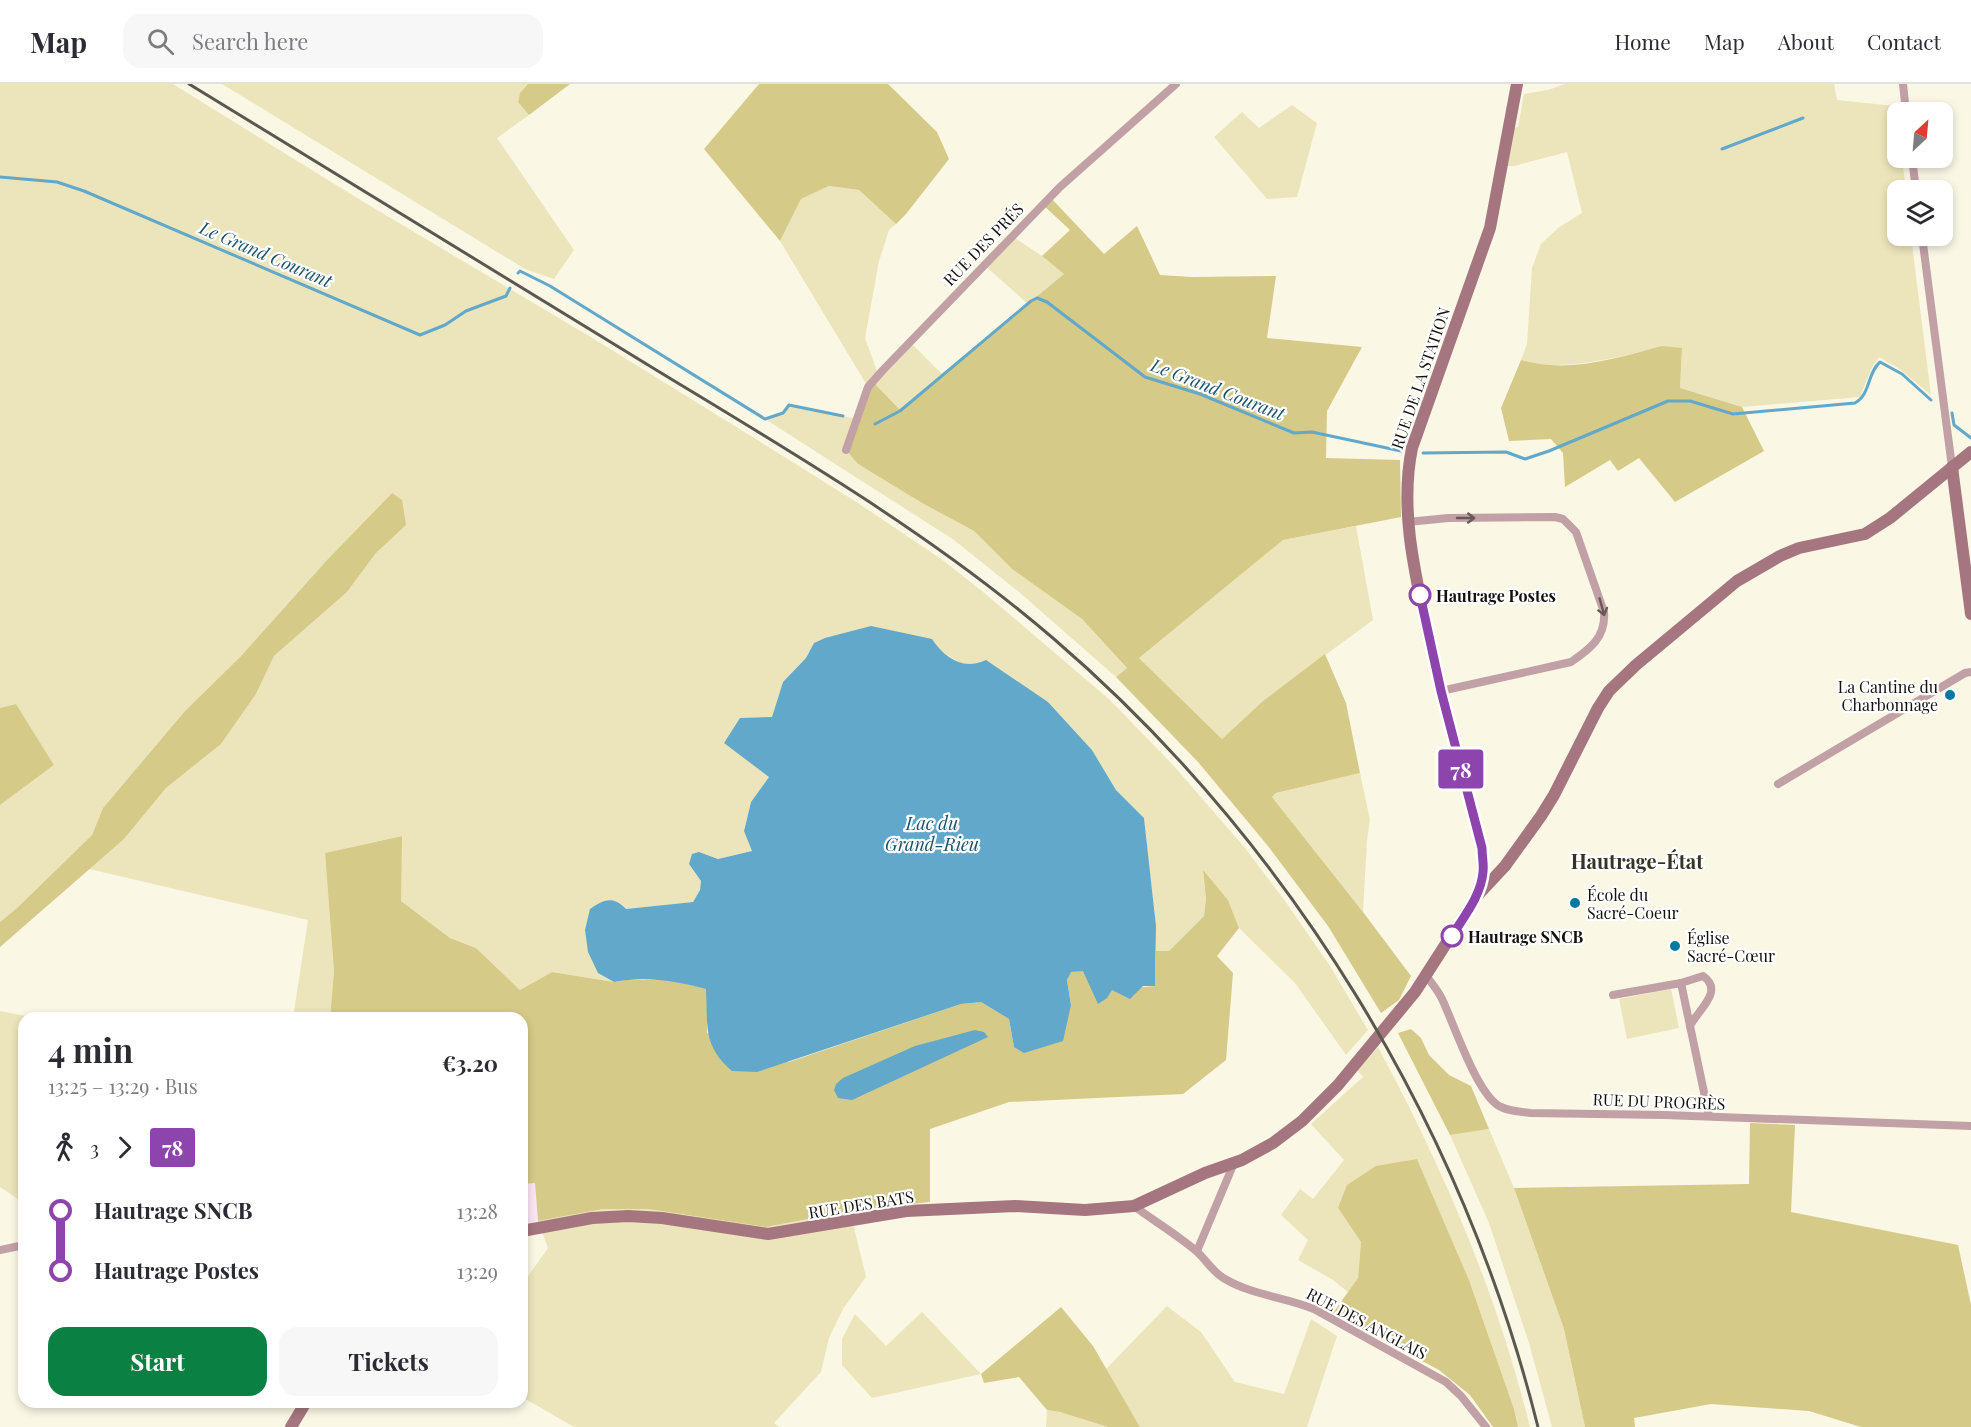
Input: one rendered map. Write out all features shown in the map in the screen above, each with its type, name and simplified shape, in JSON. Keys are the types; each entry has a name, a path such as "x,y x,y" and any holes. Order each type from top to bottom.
{"street":[{"name":"RUE DES PRÉS","path":"846,450 868,387 883,370 1060,187 1176,84"},
{"name":"RUE DE LA STATION","path":"1476,897 1483,874 1482,848 1441,691 1419,594 1408,522 1409,462 1490,228 1517,84"},
{"path":"1903,84 1905,102"},
{"path":"1923,246 1971,614"},
{"path":"1476,897 1505,866 1541,816 1598,708 1609,691 1636,665 1737,581 1780,556 1799,548 1865,534 1890,518 1971,452"},
{"path":"1408,522 1448,518 1555,517 1563,519 1576,532 1604,612 1605,621 1598,640 1571,662 1441,691"},
{"path":"1778,784 1965,672 1971,672"},
{"name":"RUE DES BATS","path":"528,1230 592,1218 628,1216 662,1218 768,1234 906,1211 1015,1206 1085,1210 1134,1206 1205,1173 1234,1163 1273,1143 1302,1121 1338,1085 1416,992 1476,897"},
{"name":"RUE DU PROGRÈS","path":"1426,975 1440,996 1487,1095 1499,1106 1512,1110 1531,1113 1709,1116 1971,1126"},
{"path":"1613,995 1681,983 1703,976 1712,986 1712,995 1690,1026"},
{"path":"1681,983 1709,1116"},
{"path":"1197,1251 1234,1163"},
{"name":"RUE DES ANGLAIS","path":"1134,1206 1197,1251 1223,1279 1244,1288 1314,1309 1446,1382 1461,1396 1486,1427"},
{"path":"0,1250 18,1246"},
{"path":"291,1427 302,1408"}],"shaded area":[{"path":"0,84 173,84 759,441 858,503 944,561 1110,700 1173,765 1245,848 1285,901 1330,966 1368,1030 1346,1055 1295,983 1239,928 1228,900 1203,872 1206,899 1204,916 1169,951 1156,951 1156,926 1144,818 1116,790 1092,750 1048,702 974,665 960,663 941,651 932,639 814,643 806,658 783,682 772,717 724,742 769,777 751,802 744,830 752,851 718,859 699,852 689,864 701,881 700,890 693,902 626,909 598,973 614,982 552,972 520,990 476,948 450,938 401,901 401,836 325,853 334,971 331,1012 294,1012 308,920 89,869 124,839 166,788 221,744 256,694 274,656 347,592 376,553 405,525 392,493 327,560 240,657 185,711 103,808 92,835 0,922 0,805 54,765 16,704 0,708"},
{"path":"222,84 528,84 520,93 518,102 529,115 497,138 574,250 554,279 525,269"},
{"path":"528,84 570,84 529,115 518,102 520,93"},
{"path":"759,84 888,84 937,132 949,159 896,224 859,190 829,186 801,199 780,241 704,149"},
{"path":"1565,84 1834,84 1837,100 1887,105 1887,168 1903,168 1905,180 1887,180 1887,246 1912,246 1931,395 1898,368 1879,357 1872,367 1860,397 1742,407 1680,388 1682,349 1659,349 1597,361 1559,365 1521,360 1527,344 1532,268 1541,244 1558,228 1582,213 1567,152 1507,166 1513,128 1518,127 1524,94 1548,90"},
{"path":"1292,105 1317,123 1297,197 1267,199 1214,137 1242,112 1259,128"},
{"path":"829,186 859,190 896,224 889,230 879,261 865,338 878,374 910,342 942,374 900,411 868,387 780,241 801,199"},
{"path":"1050,197 1104,254 1137,226 1160,275 1276,276 1267,338 1362,347 1327,411 1326,458 1400,460 1401,517 1283,540 1139,658 1222,739 1263,701 1325,654 1346,703 1360,773 1276,793 1272,797 1411,976 1399,1000 1381,1013 1328,926 1268,846 1198,762 1116,677 1127,668 1082,619 1012,569 974,531 858,464 846,450 873,382 900,410 1064,274 1042,256 1070,230 1042,204"},
{"path":"1012,236 1064,274 1037,298 1027,303 983,264"},
{"path":"1662,346 1682,348 1680,388 1742,407 1764,451 1675,502 1639,458 1618,471 1610,460 1565,487 1563,453 1551,439 1509,441 1501,408 1521,360 1538,364 1574,365 1592,363"},
{"path":"789,405 857,419 858,464 974,531 1012,569 1082,619 1127,668 1116,677 1019,592 954,540 765,419 783,413"},
{"path":"392,493 402,500 406,525 376,553 347,592 274,656 256,694 221,744 166,788 124,839 0,947 0,922 92,835 103,808 185,711 240,657 327,560"},
{"path":"1356,526 1373,620 1263,701 1222,739 1139,658 1283,540"},
{"path":"16,704 54,765 0,805 0,708"},
{"path":"1360,773 1370,820 1363,912 1272,797 1276,793"},
{"path":"402,836 401,901 450,938 476,948 520,990 552,972 614,982 673,980 707,989 707,1033 789,1062 961,1004 981,1002 1009,1019 1014,1047 1071,1005 1067,980 1070,972 1083,970 1112,990 1155,986 1156,951 1169,951 1204,916 1206,899 1203,870 1228,900 1239,928 1217,956 1233,973 1226,1060 1183,1094 1009,1102 930,1129 930,1202 850,1211 766,1227 648,1209 603,1209 538,1221 535,1183 528,1184 528,1012 331,1012 334,971 325,853"},
{"path":"1671,989 1679,1028 1627,1039 1619,999"},
{"path":"0,1011 18,1014 18,1199 0,1187"},
{"path":"1411,1029 1421,1038 1429,1055 1449,1075 1471,1086 1489,1129 1450,1135 1398,1033"},
{"path":"1378,1047 1425,1139 1466,1232 1501,1328 1530,1427 1518,1427 1514,1409 1469,1280 1417,1159 1338,1208 1361,1242 1358,1278 1348,1292 1333,1280 1298,1260 1308,1240 1281,1215 1300,1189 1313,1199 1344,1160 1311,1124 1363,1077 1357,1070"},
{"path":"1750,1123 1795,1125 1791,1212 1958,1245 1971,1305 1971,1427 1861,1427 1809,1411 1711,1404 1634,1418 1635,1427 1585,1427 1564,1329 1514,1188 1749,1184"},
{"path":"1489,1129 1514,1188 1564,1329 1585,1427 1552,1427 1529,1343 1489,1223 1450,1135"},
{"path":"1417,1159 1469,1280 1514,1409 1518,1427 1493,1427 1470,1395 1439,1370 1333,1313 1358,1278 1361,1242 1338,1208 1347,1185 1376,1166"},
{"path":"535,1183 538,1221 528,1223 528,1184"},
{"path":"603,1209 648,1209 766,1227 850,1211 866,1277 843,1309 829,1338 821,1372 774,1423 779,1427 574,1427 528,1400 528,1276 548,1248 538,1221"},
{"path":"1167,1306 1201,1332 1235,1382 1284,1394 1311,1319 1337,1336 1307,1427 1140,1427 1106,1369"},
{"path":"1061,1307 1093,1346 1140,1427 1108,1427 1047,1410 1019,1377 984,1383 981,1374"},
{"path":"922,1312 981,1374 872,1398 842,1365 842,1339 855,1314 886,1346"},
{"path":"1047,1410 1060,1412 1108,1427 1046,1427"}],"water":[{"name":"Lac du Grand-Rieu","path":"871,626 932,639 955,661 970,664 986,660 1048,702 1092,750 1116,790 1144,818 1156,926 1155,986 1143,986 1130,999 1112,990 1107,998 1098,1004 1083,971 1071,972 1067,980 1071,1005 1063,1041 1024,1053 1014,1047 1009,1019 981,1002 961,1004 757,1072 732,1071 716,1052 708,1034 706,989 660,980 637,979 614,982 598,973 588,952 585,930 590,909 609,900 617,902 626,909 693,902 700,890 701,881 689,864 692,854 699,852 718,859 752,851 744,831 751,802 769,777 724,743 740,718 772,717 783,682 806,658 814,643"},
{"path":"975,1030 984,1032 988,1037 852,1100 838,1098 834,1090 836,1084 843,1078 915,1046"}],"waterway":[{"path":"1722,149 1803,118"},
{"name":"Le Grand Courant","path":"0,177 57,182 84,191 420,335 445,325 466,311 506,296 510,288"},
{"name":"Le Grand Courant","path":"518,273 520,271 550,286 765,419 783,413 789,405 843,416"},
{"name":"Le Grand Courant","path":"875,424 900,411 1037,298 1047,302 1145,377 1200,394 1294,433 1312,432 1401,451"},
{"name":"Le Grand Courant","path":"1423,453 1506,452 1525,459 1668,401 1690,401 1733,414 1855,403 1864,394 1880,362 1902,374 1931,400"},
{"path":"1952,413 1954,425 1971,438"}],"railway":[{"path":"189,84 859,495 1007,600 1054,639 1140,719 1219,806 1291,898 1356,996 1414,1098 1464,1205 1505,1315 1538,1427"}],"bus line":[{"name":"78","path":"1420,595 1441,691 1482,848 1483,874 1476,897 1452,936"}],"place":[{"name":"Hautrage Postes","path":"1420,595"},
{"name":"La Cantine du Charbonnage","path":"1950,695"},
{"name":"École du Sacré-Coeur","path":"1575,903"},
{"name":"Hautrage SNCB","path":"1452,936"},
{"name":"Église Sacré-Cœur","path":"1675,946"}],"district":[{"name":"Hautrage-État","path":"1637,860"}]}
